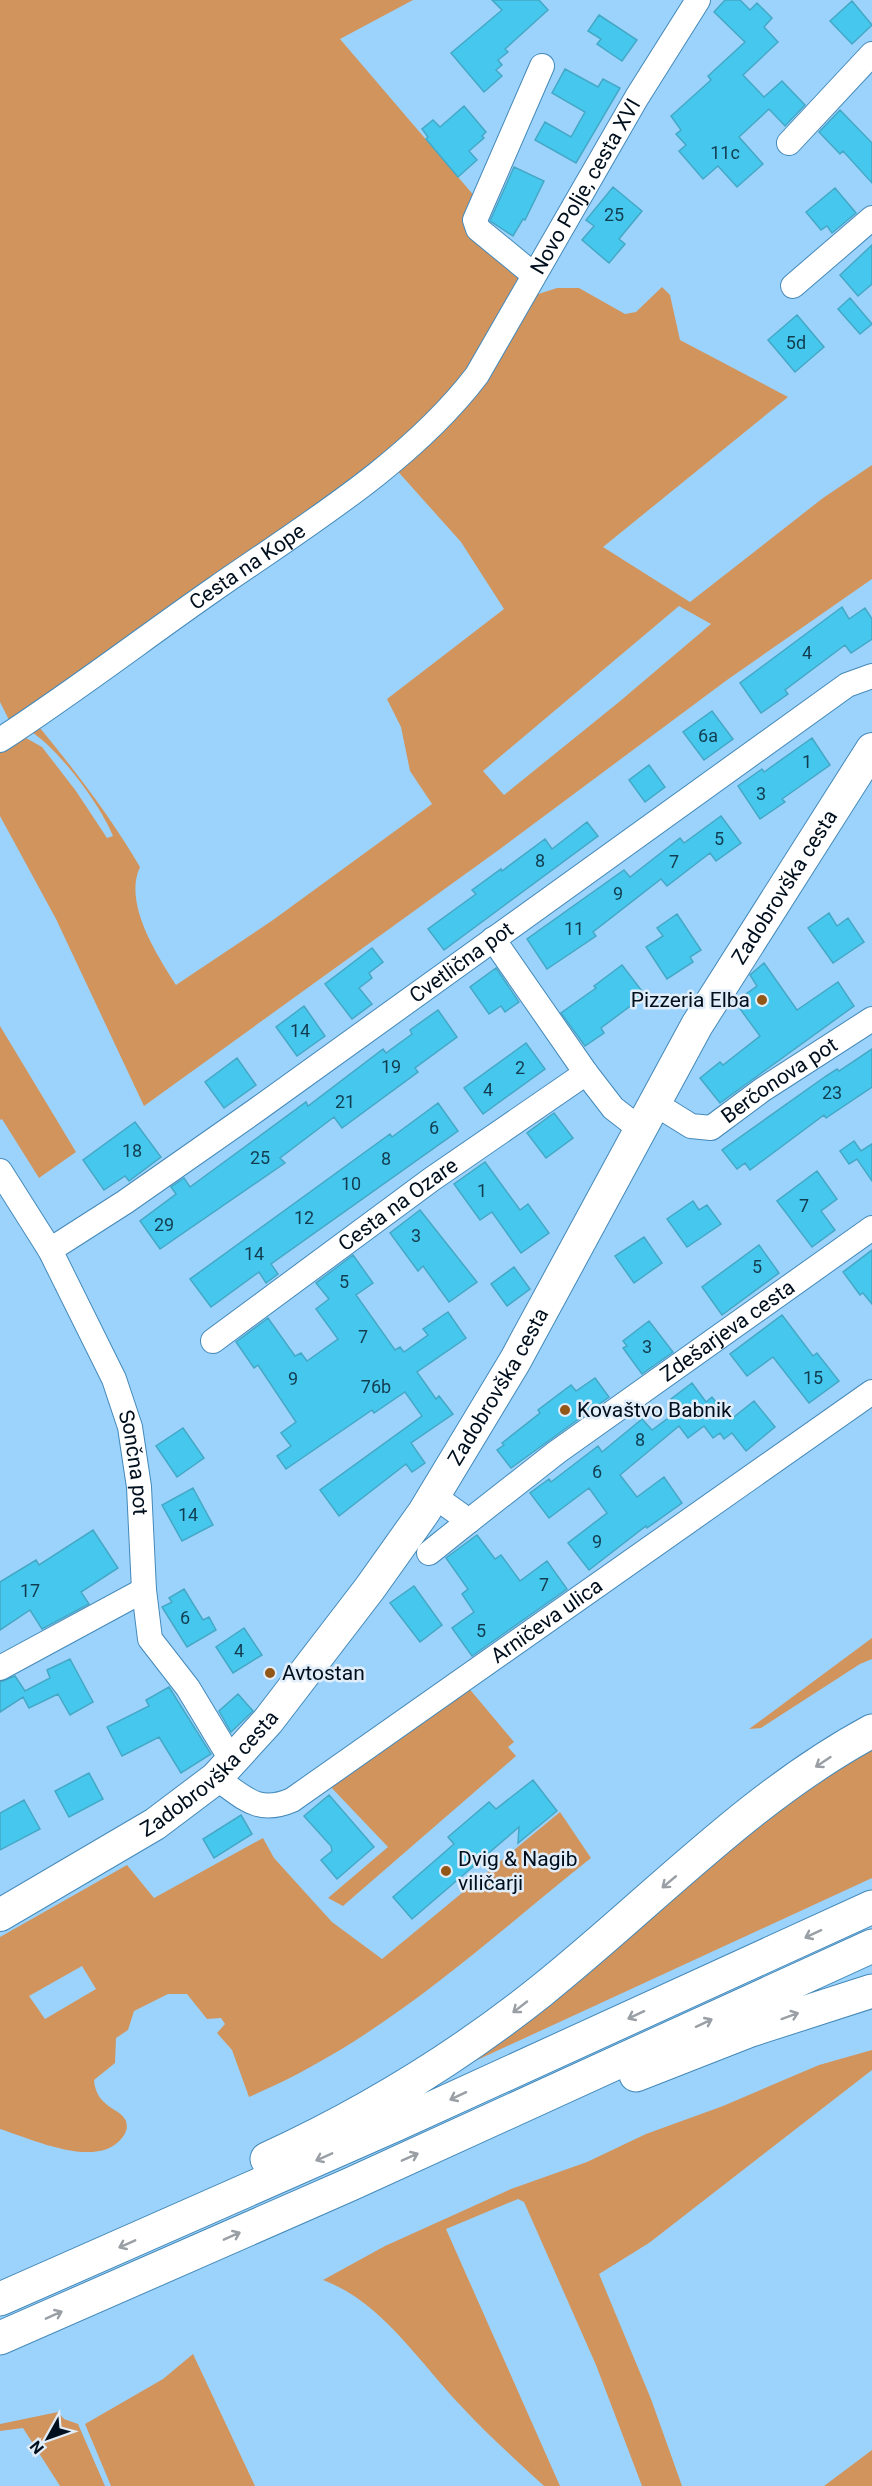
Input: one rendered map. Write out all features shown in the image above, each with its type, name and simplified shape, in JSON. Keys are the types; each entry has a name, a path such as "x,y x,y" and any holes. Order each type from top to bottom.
{"highway":[{"path":"181,2220 204,2196 232,2175 373,2105 459,2052 549,1984 770,1799 872,1731"},
{"path":"0,2299 181,2220 872,1906"},
{"path":"0,2338 555,2091 872,1946"},
{"path":"555,2091 619,2081 658,2068 772,2022 872,1991"}],"main road":[{"name":"Zadobrovška cesta","path":"0,1914 155,1824 224,1769 268,1721 344,1623 434,1496 515,1361 696,1025 872,749"}],"street":[{"name":"Novo Polje, cesta XVI","path":"477,375 640,92 698,0"},
{"path":"789,143 872,54"},
{"path":"534,275 478,229 475,220 542,66"},
{"path":"793,286 872,218"},
{"name":"Cesta na Kope","path":"0,740 340,500 452,408 477,375"},
{"name":"Cvetlična pot","path":"50,1250 134,1196 847,685 872,675"},
{"name":"Berčonova pot","path":"493,939 613,1108 701,1129 711,1128 762,1090 872,1019"},
{"name":"Cesta na Ozare","path":"213,1341 432,1179 586,1073"},
{"name":"Sončna pot","path":"0,1171 9,1201 50,1250 114,1379 130,1427 139,1487 144,1590 150,1639 188,1688 224,1769"},
{"name":"Zdešarjeva cesta","path":"429,1553 557,1452 872,1228"},
{"name":"Arničeva ulica","path":"224,1769 250,1803 260,1806 279,1805 292,1800 872,1392"},
{"path":"434,1496 469,1521"},
{"path":"0,1668 144,1590"}],"shaded area":[{"path":"0,0 413,0 340,39 476,198 465,222 524,284 453,398 258,553 9,720 0,702"},
{"path":"662,287 670,295 680,340 788,397 603,547 690,602 823,498 872,465 872,579 727,680 500,849 144,1106 56,919 0,816 0,745 19,734 42,747 76,791 107,838 113,836 98,808 64,762 39,737 27,729 36,723 91,793 140,867 136,881 139,912 152,944 176,985 273,920 432,804 410,771 401,727 387,699 504,609 461,542 393,466 529,297 557,288 579,288 625,314 636,312","holes":["679,606 711,624 504,795 483,771"]},
{"path":"0,1026 76,1152 39,1178 2,1119 0,1120"},
{"path":"872,1638 872,1659 860,1664 761,1728 749,1729"},
{"path":"467,1686 514,1742 508,1747 516,1756 343,1906 328,1898 388,1847 327,1783"},
{"path":"872,1747 872,1878 475,2061 472,2057 668,1897 768,1819"},
{"path":"560,1812 591,1858 469,1958 387,2020 298,2074 249,2097 232,2050 217,2033 225,2024 221,2018 207,2019 187,1994 168,1994 134,2011 128,2030 116,2038 115,2063 94,2080 99,2096 126,2121 125,2134 111,2147 97,2152 81,2152 46,2145 0,2129 0,1937 127,1865 154,1898 263,1838 274,1858 332,1922 382,1959","holes":["82,1966 96,1989 45,2019 29,1996"]},
{"path":"872,2050 872,2070 649,2243 599,2274 651,2399 682,2486 642,2486 596,2365 524,2202 518,2199 446,2229 560,2486 544,2486 471,2416 382,2318 344,2290 323,2280 385,2246 511,2189 587,2162 646,2134 723,2106 819,2065"},
{"path":"193,2354 255,2486 111,2486 85,2424 163,2379"},
{"path":"58,2412 64,2419 78,2424 105,2486 60,2486 23,2428 0,2431 0,2424"},
{"path":"872,2450 872,2486 824,2486"}],"building":[{"path":"492,0 539,0 548,10 505,49 508,52 498,60 502,65 496,70 502,76 484,92 451,53 502,10"},
{"path":"725,0 740,0 750,10 757,3 772,18 764,27 778,42 743,75 764,97 782,81 805,105 785,126 769,109 739,137 763,164 737,187 718,166 703,179 679,151 686,145 676,134 681,130 671,116 711,80 708,76 745,42 714,12"},
{"path":"852,1 872,25 852,44 830,21"},
{"path":"599,15 637,40 622,61 597,44 601,39 588,31"},
{"path":"565,69 598,87 603,79 620,88 576,163 535,140 545,122 571,137 585,112 552,93"},
{"path":"464,106 486,132 482,136 484,138 469,151 477,160 458,177 426,139 428,137 422,129 433,120 440,127"},
{"path":"840,110 872,143 872,183 843,151 840,154 819,132"},
{"path":"514,167 544,181 525,220 523,219 513,236 490,221"},
{"path":"613,187 642,211 619,239 625,244 609,263 582,240 594,226 586,220"},
{"path":"835,188 856,213 832,233 827,226 821,230 806,212"},
{"path":"872,245 872,284 858,296 840,275"},
{"path":"850,298 872,324 860,334 838,309"},
{"path":"797,315 824,347 795,372 768,340"},
{"path":"842,607 849,619 865,608 872,619 872,639 851,653 845,645 785,690 788,694 761,713 740,683"},
{"path":"712,711 733,739 704,760 683,732"},
{"path":"812,738 830,765 782,799 785,802 760,819 738,786 762,769 764,772"},
{"path":"649,765 665,787 645,802 629,780"},
{"path":"721,816 741,843 716,861 710,853 667,886 661,879 593,932 596,936 547,969 527,939 624,870 630,877 680,838 684,843"},
{"path":"587,822 598,836 444,950 428,929 476,894 472,890 545,839 552,849"},
{"path":"829,913 837,926 848,918 864,942 833,963 808,928"},
{"path":"677,914 701,950 690,957 693,962 667,979 646,947 663,936 657,928"},
{"path":"372,948 383,962 369,973 372,978 359,988 372,1004 352,1019 325,984"},
{"path":"764,963 797,1010 838,982 854,1006 720,1103 700,1078 720,1062 723,1065 760,1036 735,1002 757,986 750,975"},
{"path":"622,965 645,995 601,1028 604,1033 585,1046 561,1013 596,988 594,986"},
{"path":"496,968 519,1002 505,1012 501,1006 489,1014 470,987"},
{"path":"304,1006 325,1036 297,1056 276,1027"},
{"path":"438,1010 457,1037 415,1068 418,1072 342,1128 334,1117 280,1158 285,1163 160,1249 140,1221 176,1194 171,1187 184,1178 190,1187 306,1102 308,1106 383,1049 386,1053 412,1034 410,1030"},
{"path":"526,1043 545,1069 483,1114 464,1088"},
{"path":"872,1049 872,1087 826,1118 824,1115 750,1170 745,1163 737,1169 722,1150 826,1076 837,1069 839,1071"},
{"path":"237,1058 256,1085 224,1108 205,1082"},
{"path":"438,1103 458,1131 271,1264 278,1274 266,1283 259,1272 211,1307 190,1279 390,1134 392,1137"},
{"path":"554,1113 573,1138 546,1158 527,1133"},
{"path":"135,1122 161,1157 129,1181 125,1176 104,1190 83,1160"},
{"path":"854,1141 861,1151 872,1144 872,1181 857,1159 849,1164 840,1151"},
{"path":"485,1162 520,1210 528,1204 549,1233 521,1253 492,1212 480,1220 454,1184"},
{"path":"817,1171 837,1199 821,1211 835,1230 812,1247 777,1201"},
{"path":"693,1201 699,1210 707,1205 721,1224 687,1247 667,1219"},
{"path":"420,1210 477,1282 449,1302 423,1266 418,1271 390,1233"},
{"path":"644,1237 662,1263 634,1283 615,1256"},
{"path":"759,1245 779,1273 722,1315 702,1287"},
{"path":"872,1250 872,1304 863,1293 860,1295 843,1272"},
{"path":"353,1255 373,1283 356,1295 395,1350 400,1347 404,1352 428,1335 423,1329 448,1312 466,1338 417,1372 436,1399 439,1396 453,1414 411,1443 425,1463 412,1472 406,1464 339,1516 320,1490 422,1416 405,1392 374,1413 372,1410 286,1469 277,1456 291,1446 281,1433 296,1422 258,1365 254,1368 236,1342 268,1318 295,1356 301,1353 307,1361 338,1339 316,1309 329,1299 316,1283"},
{"path":"514,1267 530,1289 507,1306 491,1284"},
{"path":"782,1315 813,1356 817,1353 839,1381 809,1403 773,1357 747,1376 730,1354"},
{"path":"649,1321 673,1352 642,1374 623,1348 627,1346 623,1341"},
{"path":"595,1378 609,1397 511,1468 497,1450 504,1445 502,1443 540,1413 538,1410 571,1385 576,1391"},
{"path":"692,1383 706,1402 712,1397 730,1420 754,1401 775,1427 746,1451 732,1433 724,1439 720,1433 713,1438 704,1426 688,1438 679,1426 620,1475 637,1497 664,1477 682,1503 647,1528 646,1526 589,1570 568,1543 607,1513 589,1488 549,1518 530,1493 549,1479 551,1482 598,1446 602,1452 642,1419 652,1430 679,1410 671,1399"},
{"path":"183,1428 204,1458 177,1477 156,1446"},
{"path":"193,1488 213,1525 182,1541 162,1505"},
{"path":"93,1530 118,1568 81,1592 89,1604 42,1629 30,1610 0,1630 0,1582 36,1560 39,1565"},
{"path":"477,1535 495,1559 501,1555 520,1581 547,1561 567,1589 472,1656 452,1628 474,1612 462,1594 468,1589 446,1558"},
{"path":"414,1586 442,1625 420,1642 390,1603"},
{"path":"184,1589 203,1620 209,1617 216,1630 187,1647 162,1607 172,1602 169,1598"},
{"path":"244,1628 262,1655 233,1673 216,1647"},
{"path":"70,1659 93,1702 70,1715 58,1694 29,1708 23,1697 0,1712 0,1682 15,1676 25,1691 50,1678 47,1670"},
{"path":"169,1687 211,1754 181,1773 159,1737 122,1756 107,1727 149,1706 146,1700"},
{"path":"238,1694 253,1711 231,1732 219,1711"},
{"path":"89,1773 103,1799 69,1817 55,1791"},
{"name":"Dvig & Nagib viličarji","path":"533,1780 557,1811 518,1843 519,1827 412,1919 393,1897 454,1844 448,1837 489,1802 496,1809"},
{"path":"329,1795 374,1847 337,1879 321,1860 332,1851 331,1846 304,1816"},
{"path":"24,1800 40,1829 0,1850 0,1813"},
{"path":"241,1815 252,1834 214,1858 203,1839"}],"place":[{"name":"Pizzeria Elba","path":"762,1000"},
{"name":"Kovaštvo Babnik","path":"565,1410"},
{"name":"Avtostan","path":"270,1673"},
{"name":"Dvig & Nagib viličarji","path":"446,1871"}]}
